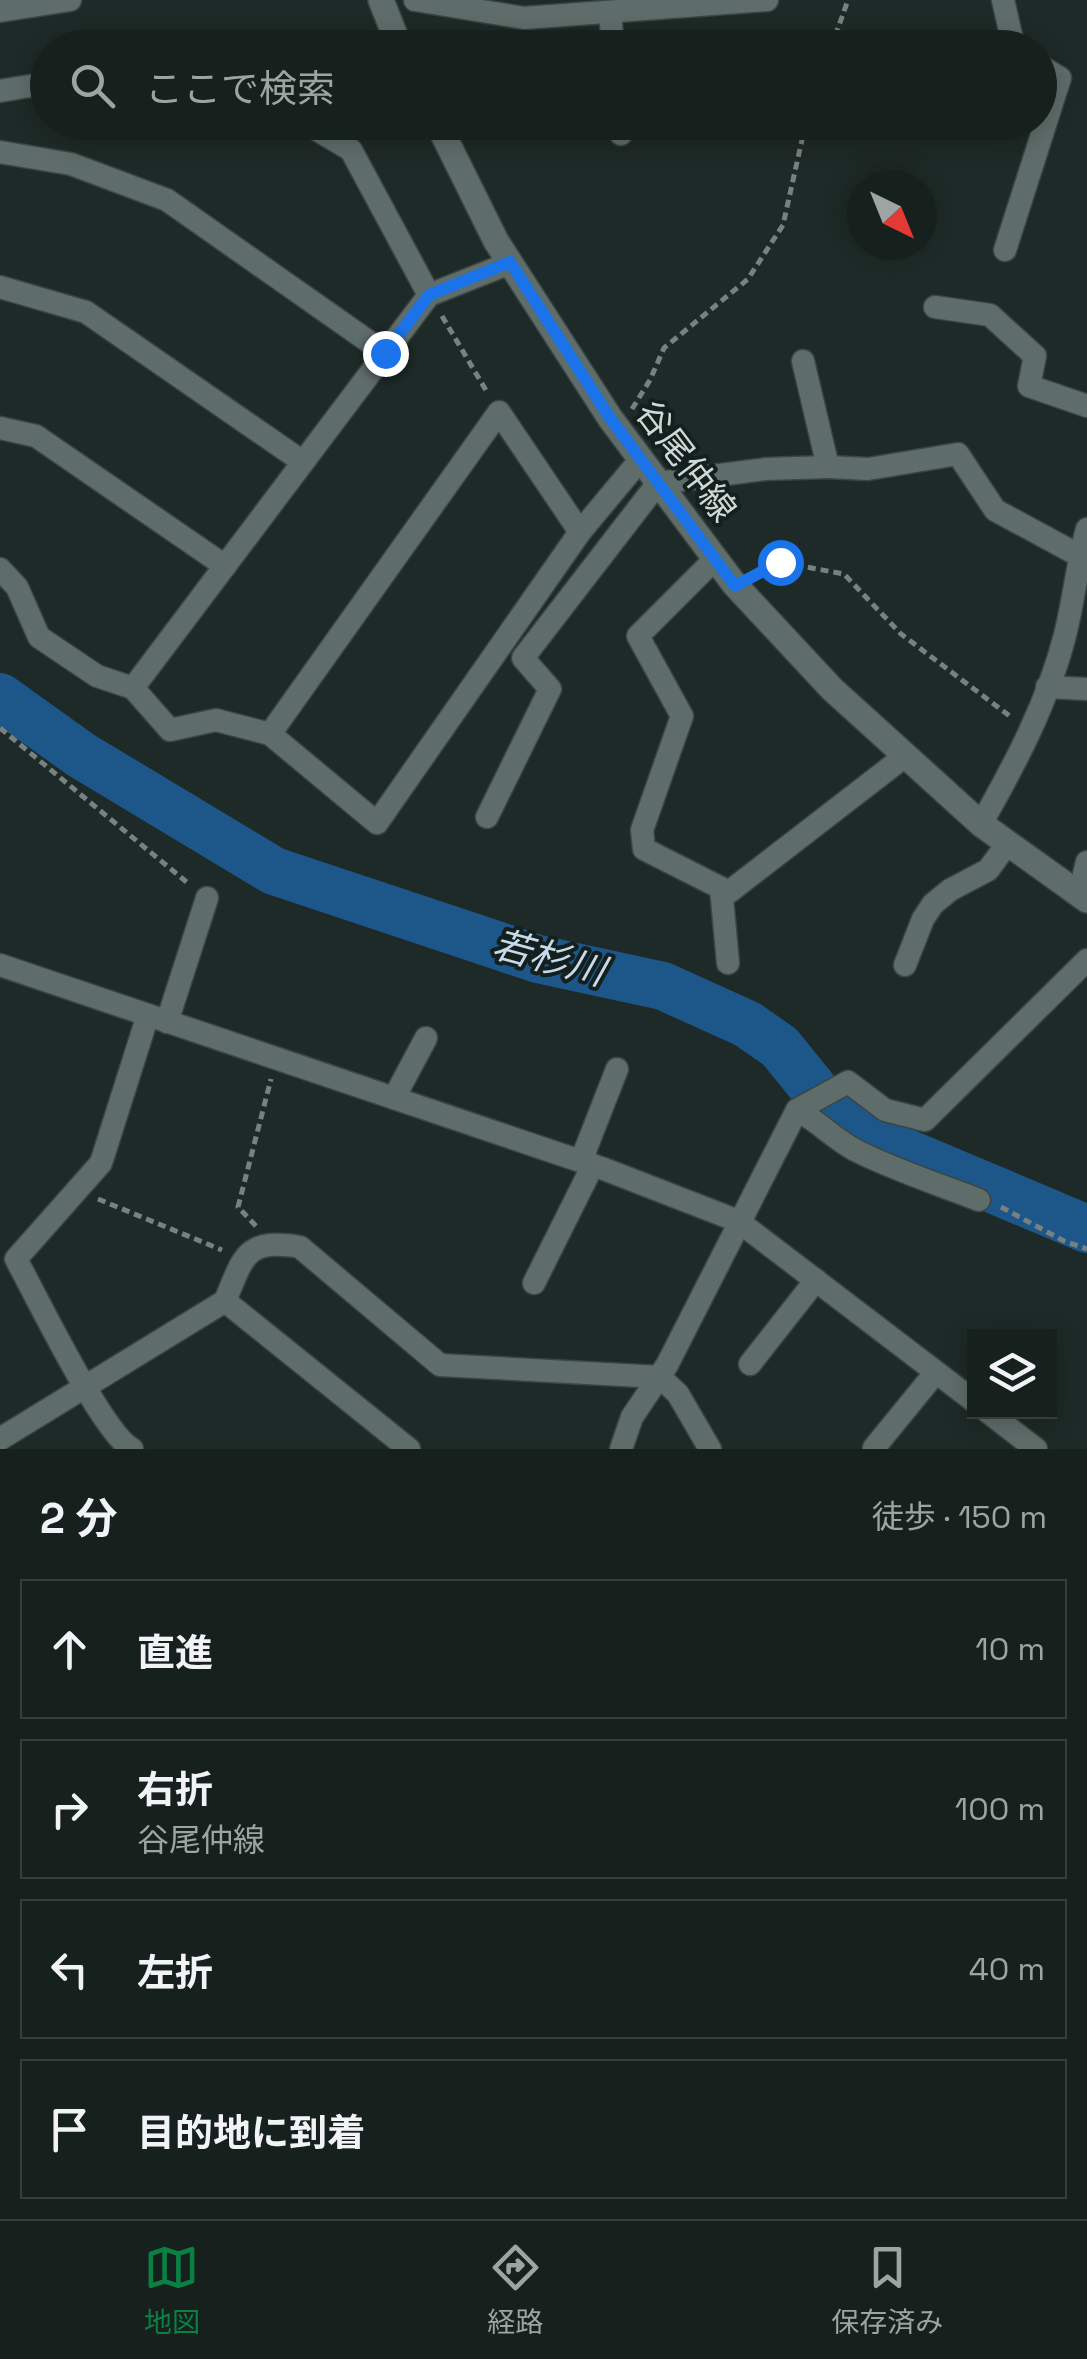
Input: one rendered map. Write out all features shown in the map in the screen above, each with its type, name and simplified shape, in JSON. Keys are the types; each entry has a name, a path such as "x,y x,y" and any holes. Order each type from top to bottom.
{"main road":[{"path":"381,0 393,30"},
{"name":"谷尾仲線","path":"446,140 510,262 618,430 735,586 832,690 981,824 1083,897"}],"street":[{"path":"0,11 70,0"},
{"path":"415,0 524,18 599,8 766,0"},
{"path":"1003,0 1010,30"},
{"path":"0,91 30,86"},
{"path":"334,140 350,150 429,295"},
{"path":"1006,250 1041,140"},
{"path":"0,152 72,164 166,200 385,353"},
{"path":"134,688 429,295 510,262"},
{"path":"0,288 86,312 303,462"},
{"path":"935,307 990,315 1035,356 1030,386 1087,406"},
{"path":"802,360 828,467"},
{"path":"270,734 499,412 580,532"},
{"path":"0,428 36,436 225,566"},
{"path":"486,817 550,689 523,658 658,483 766,469 868,469 958,454 995,510 1081,565"},
{"path":"0,569 17,587 39,637 97,676 134,688 170,730 216,720 270,734 378,823 580,532 640,460"},
{"path":"981,824 1019,756 1047,687 1065,634 1087,530"},
{"path":"715,559 638,636 682,716 642,830 644,849 729,892 905,756"},
{"path":"1047,687 1087,689"},
{"path":"905,965 933,904 988,870 1008,843"},
{"path":"1083,897 1087,862"},
{"path":"722,888 728,963"},
{"path":"132,1449 121,1443 85,1387 16,1259 101,1163 207,898"},
{"path":"621,1449 632,1417 660,1377 796,1110 848,1082 886,1110 925,1120 1087,960"},
{"path":"0,966 587,1163 738,1221 967,1396"},
{"path":"394,1098 426,1038"},
{"path":"534,1283 587,1163 617,1069"},
{"path":"796,1110 857,1151 979,1200"},
{"path":"0,1439 225,1302 243,1259 254,1246 272,1243 300,1248 440,1365 660,1377 678,1394 710,1449"},
{"path":"750,1364 816,1280"},
{"path":"225,1302 409,1449"},
{"path":"874,1448 936,1372"},
{"path":"997,1419 1036,1449"}],"path":[{"path":"837,30 848,0"},
{"path":"618,430 650,380 664,348 748,279 783,225 802,140"},
{"path":"429,295 499,412"},
{"path":"735,586 780,562 844,574 902,634 1029,731"},
{"path":"0,728 207,898"},
{"path":"272,1243 238,1207 276,1058"},
{"path":"77,1190 243,1259"},
{"path":"979,1200 1087,1249"}],"waterway":[{"name":"若杉川","path":"0,697 81,755 274,871 538,959 663,986 747,1024 780,1047 831,1110 907,1153 1087,1229"}],"route":[{"path":"385,353 429,295 510,262 610,418 735,586 780,562"}]}
